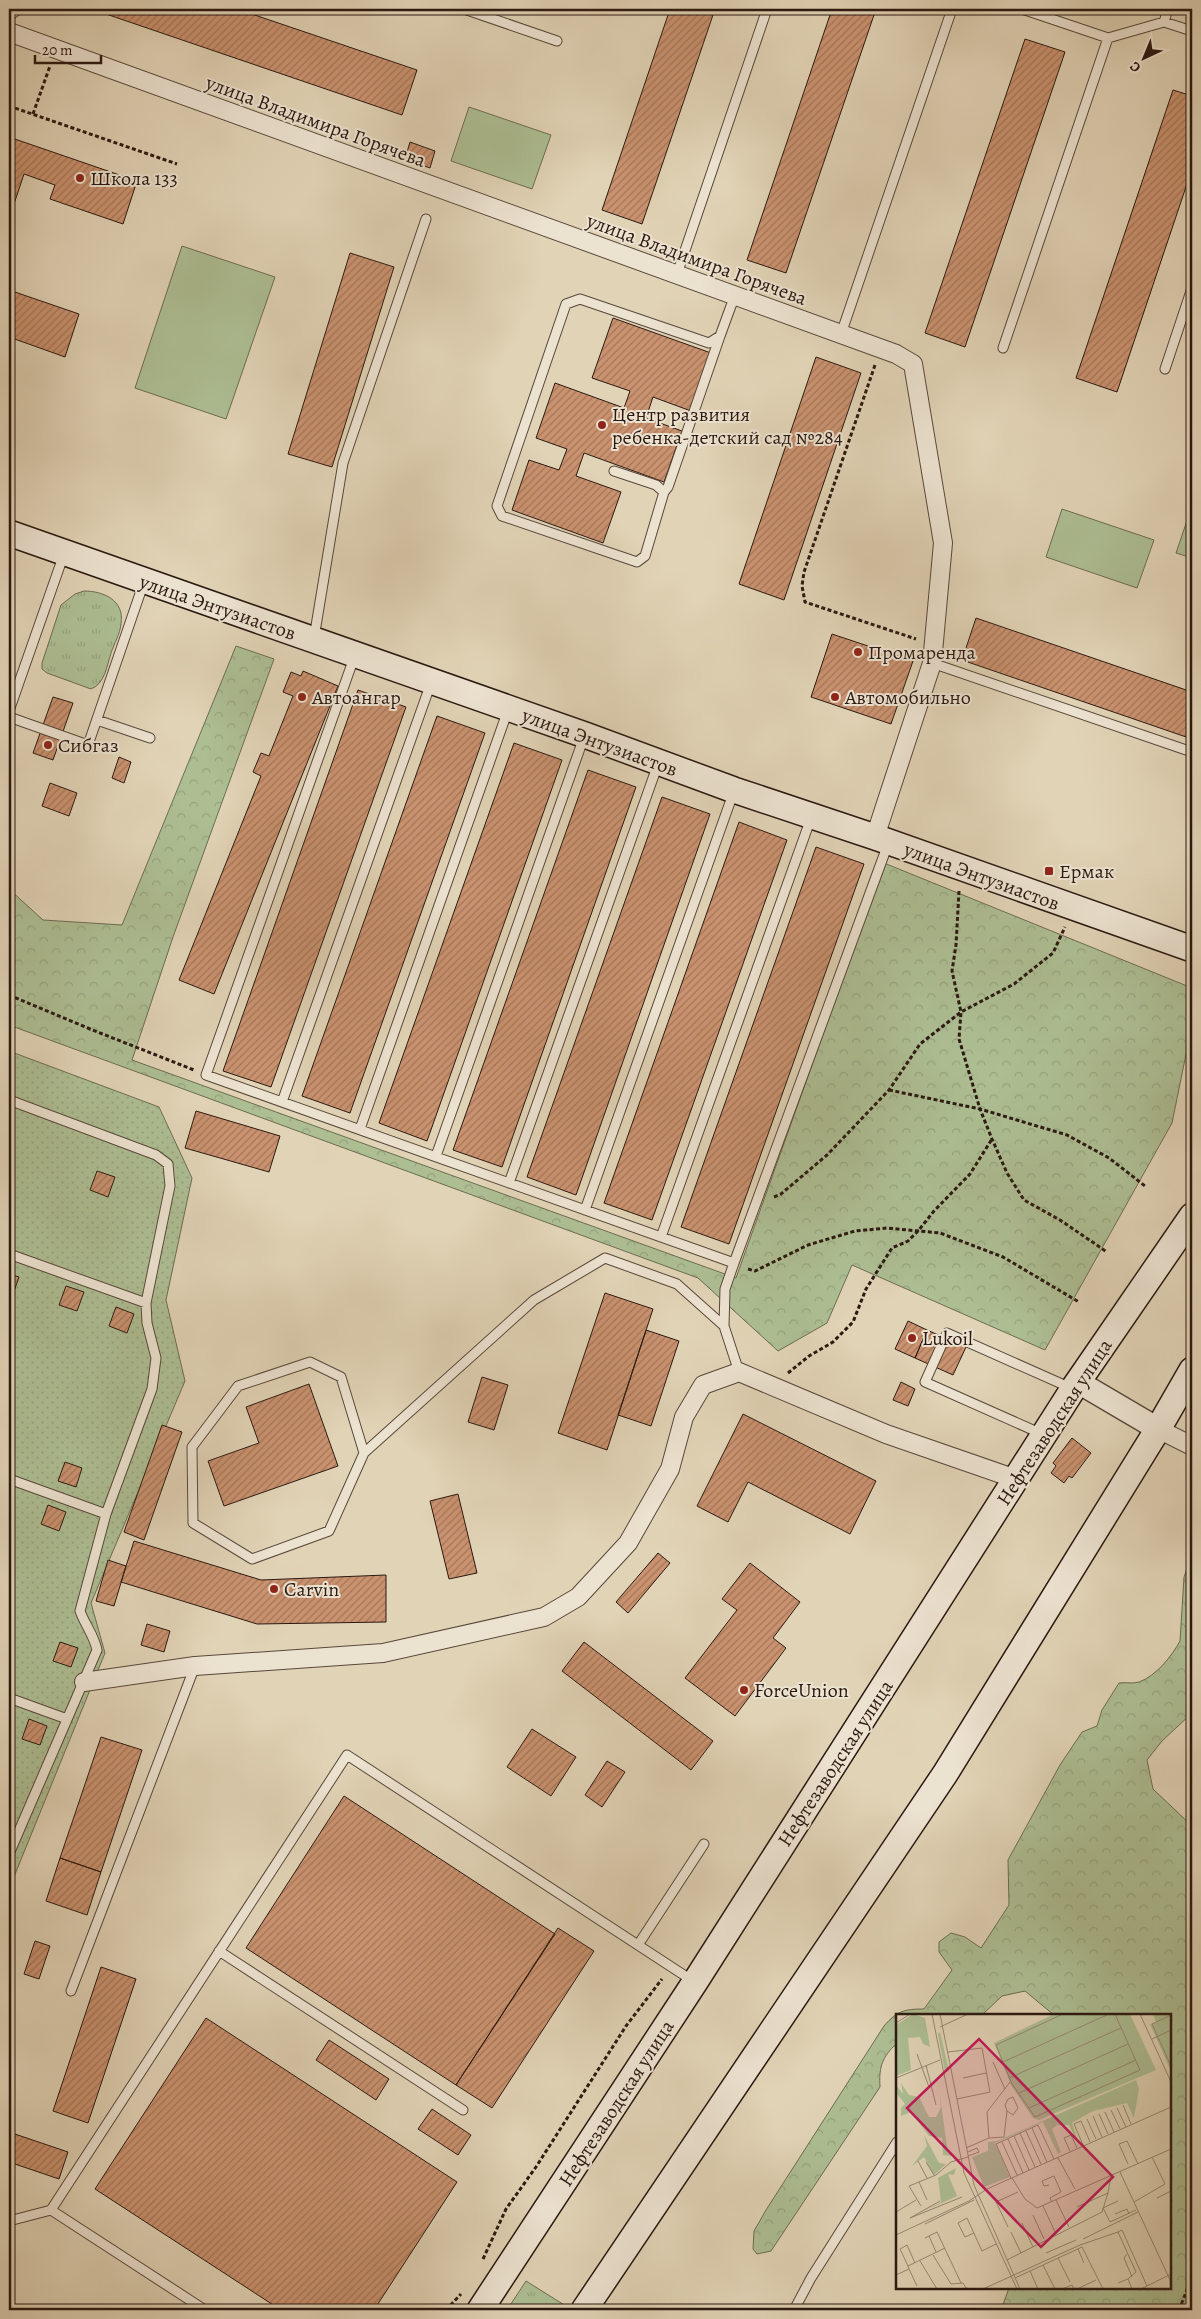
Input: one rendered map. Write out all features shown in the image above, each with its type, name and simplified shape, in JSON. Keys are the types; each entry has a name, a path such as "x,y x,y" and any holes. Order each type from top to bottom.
{"main road":[{"name":"улица Энтузиастов","path":"9,533 585,736 658,764 882,840 1192,949"},
{"name":"Нефтезаводская улица","path":"480,2310 695,1982 1076,1385 1192,1216"},
{"path":"584,2310 945,1774 1158,1429 1192,1370"}],"street":[{"name":"улица Владимира Горячева","path":"9,32 881,348 913,364 943,543 932,663 882,840"},
{"path":"84,1682 195,1666 383,1653 544,1618 578,1597 628,1543 670,1468 684,1416 702,1385 740,1372 886,1434 1016,1479"},
{"path":"1076,1385 1192,1446"}],"lane":[{"path":"9,16 20,9"},
{"path":"464,9 557,41"},
{"path":"677,274 767,9"},
{"path":"842,334 952,9"},
{"path":"1022,9 1108,38 1164,22 1192,32"},
{"path":"1164,22 1168,9"},
{"path":"1003,348 1108,38"},
{"path":"314,641 343,464 426,219"},
{"path":"1165,369 1192,288"},
{"path":"720,336 709,343 580,299 566,304 497,506 502,516 637,562 645,556 664,492 668,487 735,295"},
{"path":"614,471 656,485 664,492"},
{"path":"9,711 64,553"},
{"path":"9,717 88,745 144,582"},
{"path":"355,655 206,1074 734,1263"},
{"path":"932,663 1192,752"},
{"path":"282,1102 432,682"},
{"path":"360,1130 509,709"},
{"path":"97,720 150,738"},
{"path":"436,1156 585,736"},
{"path":"509,1183 658,764"},
{"path":"585,1210 734,790"},
{"path":"661,1237 812,816"},
{"path":"740,1372 724,1326 725,1289 882,840"},
{"path":"9,1100 156,1154 168,1164 170,1186 146,1303 147,1322 156,1358 152,1389 106,1514 80,1611 85,1625 94,1639 97,1650 9,1854"},
{"path":"9,1254 146,1303"},
{"path":"364,1453 341,1378 310,1362 238,1386 192,1447 193,1523 252,1559 329,1531 364,1453 534,1300 605,1258 677,1284 724,1326"},
{"path":"1044,1435 925,1382 947,1333 1076,1385"},
{"path":"9,1479 106,1514"},
{"path":"72,1992 195,1666"},
{"path":"9,1698 67,1719"},
{"path":"9,2221 51,2210 347,1755 695,1982"},
{"path":"638,1945 704,1844"},
{"path":"219,1951 462,2110"},
{"path":"794,2310 811,2278 896,2144"},
{"path":"51,2210 205,2310"}],"path":[{"path":"33,115 56,49"},
{"path":"9,106 176,164"},
{"path":"881,348 804,572 802,586 805,602 934,645"},
{"path":"962,868 952,971 961,1012 959,1039 980,1109 1007,1173 1024,1200 1060,1220 1107,1252"},
{"path":"755,1206 781,1194 814,1166 889,1090 920,1044 961,1012 1014,984 1053,954 1073,908"},
{"path":"9,995 90,1030 206,1074"},
{"path":"889,1090 980,1109 1067,1135 1108,1158 1145,1186"},
{"path":"780,1389 790,1370 833,1342 853,1322 866,1289 892,1248 908,1241 918,1231 934,1211 970,1174 992,1139"},
{"path":"734,1263 755,1271 808,1245 855,1231 887,1228 940,1233 1003,1257 1079,1302"},
{"path":"480,2266 506,2209 536,2166 626,2026 662,1979 668,1964"},
{"path":"1179,2310 1192,2276"},
{"path":"446,2310 464,2291"}],"green space":[{"path":"469,107 551,135 532,189 451,161"},
{"path":"182,246 275,277 226,419 135,388"},
{"path":"1192,506 1192,558 1176,553"},
{"path":"1062,509 1154,540 1137,588 1046,557"},
{"path":"91,591 111,598 120,609 121,616 121,624 105,674 96,687 91,689 47,673 42,669 42,663 61,605 75,594"},
{"path":"236,646 274,659 173,937 132,1060 736,1278 884,863 1192,988 1192,1025 1172,1123 1045,1350 852,1265 827,1323 778,1351 698,1278 9,1025 9,889 43,920 122,925"},
{"path":"9,1051 159,1107 192,1178 166,1300 185,1381 91,1603 105,1653 9,1889"},
{"path":"1192,1555 1192,1713 1162,1741 1147,1760 1153,1789 1192,1826 1192,2310 1001,2310 1009,2289 1171,2289 1171,2014 1053,2014 1025,1991 1002,1996 983,2014 897,2014 924,2009 952,1970 939,1952 939,1942 951,1933 965,1937 981,1948 1009,1905 1008,1860 1060,1765 1082,1732 1097,1726 1102,1710 1119,1683 1137,1683 1145,1679 1163,1665 1177,1647 1180,1641 1184,1577"},
{"path":"896,2015 896,2046 886,2055 884,2060 880,2075 880,2087 771,2251 757,2254 753,2249 754,2231 766,2210 884,2026"},
{"path":"526,2281 569,2308 568,2310 507,2310"}],"building":[{"path":"108,9 237,9 417,70 402,115 106,14"},
{"path":"670,9 715,9 642,224 602,210"},
{"path":"832,9 876,9 786,273 747,260"},
{"path":"1025,39 1065,52 965,347 925,333"},
{"path":"1173,90 1192,96 1192,169 1117,392 1076,378"},
{"name":"Школа 133","path":"9,137 137,181 123,224 50,199 55,185 24,174 9,219"},
{"path":"410,142 435,151 430,168 405,159"},
{"path":"350,253 394,267 332,467 288,454"},
{"path":"9,290 79,314 65,357 9,337"},
{"name":"Центр развития ребенка-детский сад №284","path":"613,318 711,353 691,411 653,397 646,418 682,431 664,482 584,453 576,476 621,492 603,543 512,510 529,460 559,470 567,449 536,438 555,383 624,408 630,391 592,378"},
{"path":"816,357 861,373 784,600 739,584"},
{"path":"976,618 1192,692 1192,739 962,660"},
{"path":"832,634 913,661 891,724 811,697"},
{"path":"303,671 338,686 214,994 179,980 261,776 253,772 261,753 269,756 293,696 283,692 291,672 301,676"},
{"path":"358,690 406,707 271,1087 223,1071"},
{"path":"53,697 73,703 53,760 33,753"},
{"path":"437,716 485,733 350,1113 302,1096"},
{"path":"514,743 562,760 427,1141 379,1123"},
{"path":"119,757 131,762 124,783 112,778"},
{"path":"588,770 636,787 502,1167 453,1150"},
{"path":"50,783 77,793 69,816 42,806"},
{"path":"662,797 710,814 576,1195 527,1177"},
{"path":"739,822 787,840 652,1220 604,1203"},
{"path":"816,847 864,864 729,1244 681,1227"},
{"path":"196,1111 280,1136 269,1172 185,1148"},
{"path":"97,1171 115,1177 108,1197 90,1190"},
{"path":"9,1274 19,1277 12,1297 9,1295"},
{"path":"66,1286 84,1292 77,1311 59,1305"},
{"path":"605,1293 653,1309 607,1450 558,1433"},
{"path":"116,1307 134,1314 127,1333 109,1326"},
{"path":"908,1321 927,1330 915,1358 895,1349"},
{"path":"646,1330 679,1341 651,1426 618,1415"},
{"path":"927,1330 966,1347 953,1375 915,1358"},
{"path":"482,1377 508,1385 494,1430 468,1422"},
{"path":"901,1382 915,1389 908,1406 893,1400"},
{"path":"309,1384 338,1466 224,1506 208,1461 259,1443 246,1407"},
{"path":"743,1414 876,1481 850,1534 748,1482 728,1522 697,1506"},
{"path":"162,1425 182,1432 144,1540 124,1532"},
{"path":"1072,1438 1091,1453 1072,1478 1069,1476 1064,1483 1051,1473 1056,1466 1053,1463"},
{"path":"65,1462 82,1468 76,1487 58,1481"},
{"path":"458,1494 477,1573 449,1579 430,1501"},
{"path":"48,1505 66,1512 59,1531 41,1524"},
{"path":"134,1541 261,1580 386,1575 386,1622 257,1624 121,1582"},
{"path":"658,1553 670,1563 628,1613 616,1602"},
{"path":"108,1560 126,1566 114,1606 96,1601"},
{"path":"750,1563 800,1602 773,1638 786,1648 735,1716 685,1678 737,1610 722,1599"},
{"path":"147,1624 170,1631 164,1652 141,1645"},
{"path":"60,1642 78,1648 71,1667 53,1661"},
{"path":"584,1642 713,1741 691,1770 562,1671"},
{"path":"29,1719 47,1726 40,1745 22,1739"},
{"path":"532,1729 576,1757 551,1796 507,1767"},
{"path":"101,1737 142,1750 101,1872 60,1858"},
{"path":"607,1761 625,1772 602,1807 585,1795"},
{"path":"344,1796 555,1934 456,2085 246,1948"},
{"path":"60,1858 101,1872 87,1915 46,1901"},
{"path":"558,1928 594,1951 492,2108 456,2085"},
{"path":"35,1941 50,1946 39,1979 24,1974"},
{"path":"101,1967 136,1979 88,2123 53,2111"},
{"path":"206,2018 457,2182 374,2310 281,2310 95,2189"},
{"path":"329,2040 389,2079 376,2100 316,2060"},
{"path":"432,2109 471,2135 458,2155 418,2129"},
{"path":"9,2132 68,2152 59,2179 9,2162"}],"place":[{"name":"Школа 133","path":"80,178"},
{"name":"Центр развития ребенка-детский сад №284","path":"602,425"},
{"name":"Промаренда","path":"858,652"},
{"name":"Автоангар","path":"302,697"},
{"name":"Автомобильно","path":"835,697"},
{"name":"Сибгаз","path":"48,745"},
{"name":"Ермак","path":"1049,871"},
{"name":"Lukoil","path":"912,1338"},
{"name":"Carvin","path":"274,1589"},
{"name":"ForceUnion","path":"744,1690"}]}
